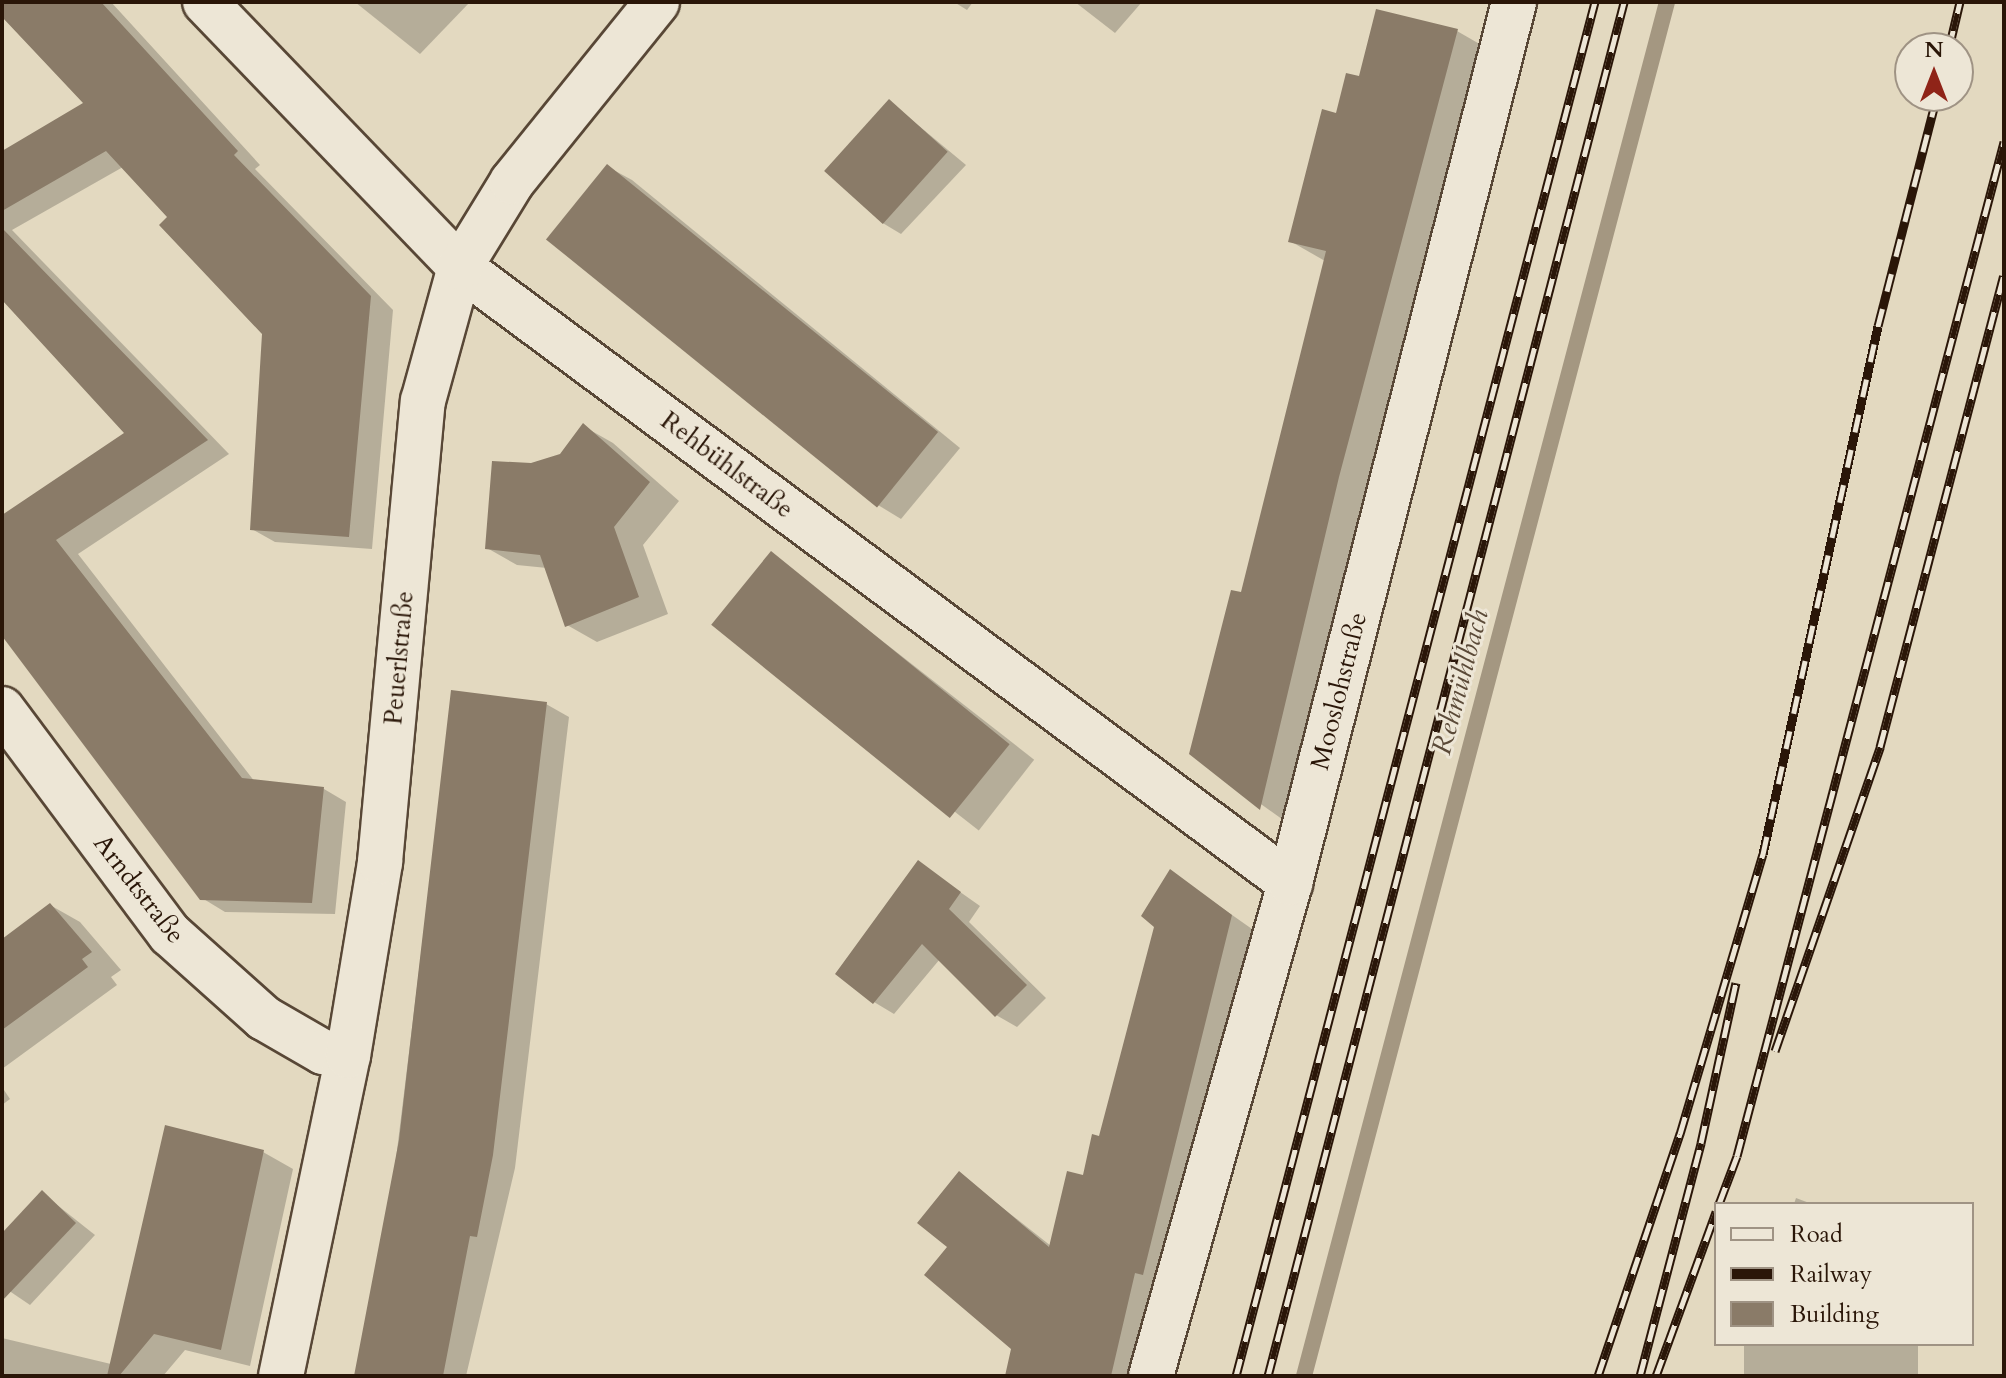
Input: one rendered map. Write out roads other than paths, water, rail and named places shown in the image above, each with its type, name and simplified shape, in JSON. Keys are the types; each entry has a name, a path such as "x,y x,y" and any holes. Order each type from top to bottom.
{"street":[{"name":"Rehbühlstraße","path":"205,2 460,267 1290,883"},
{"name":"Peuerlstraße","path":"281,1376 348,1056 380,862 423,401 460,267 512,182 657,2"},
{"name":"Mooslohstraße","path":"1151,1376 1290,883 1514,2"},
{"name":"Arndtstraße","path":"2,709 170,934 264,1018 310,1047 348,1056"}],"waterway":[{"name":"Rehmühlbach","path":"1304,1376 1667,2"}],"railway":[{"path":"1236,1376 1595,2"},
{"path":"1268,1376 1624,2"},
{"path":"1953,32 1960,2"},
{"path":"1598,1376 1680,1134 1763,854 1878,326 1933,112"},
{"path":"1720,1202 1737,1156 2004,142"},
{"path":"1775,1051 1880,747 2004,276"},
{"path":"1640,1376 1701,1143 1736,983"},
{"path":"1656,1376 1714,1217"}]}
